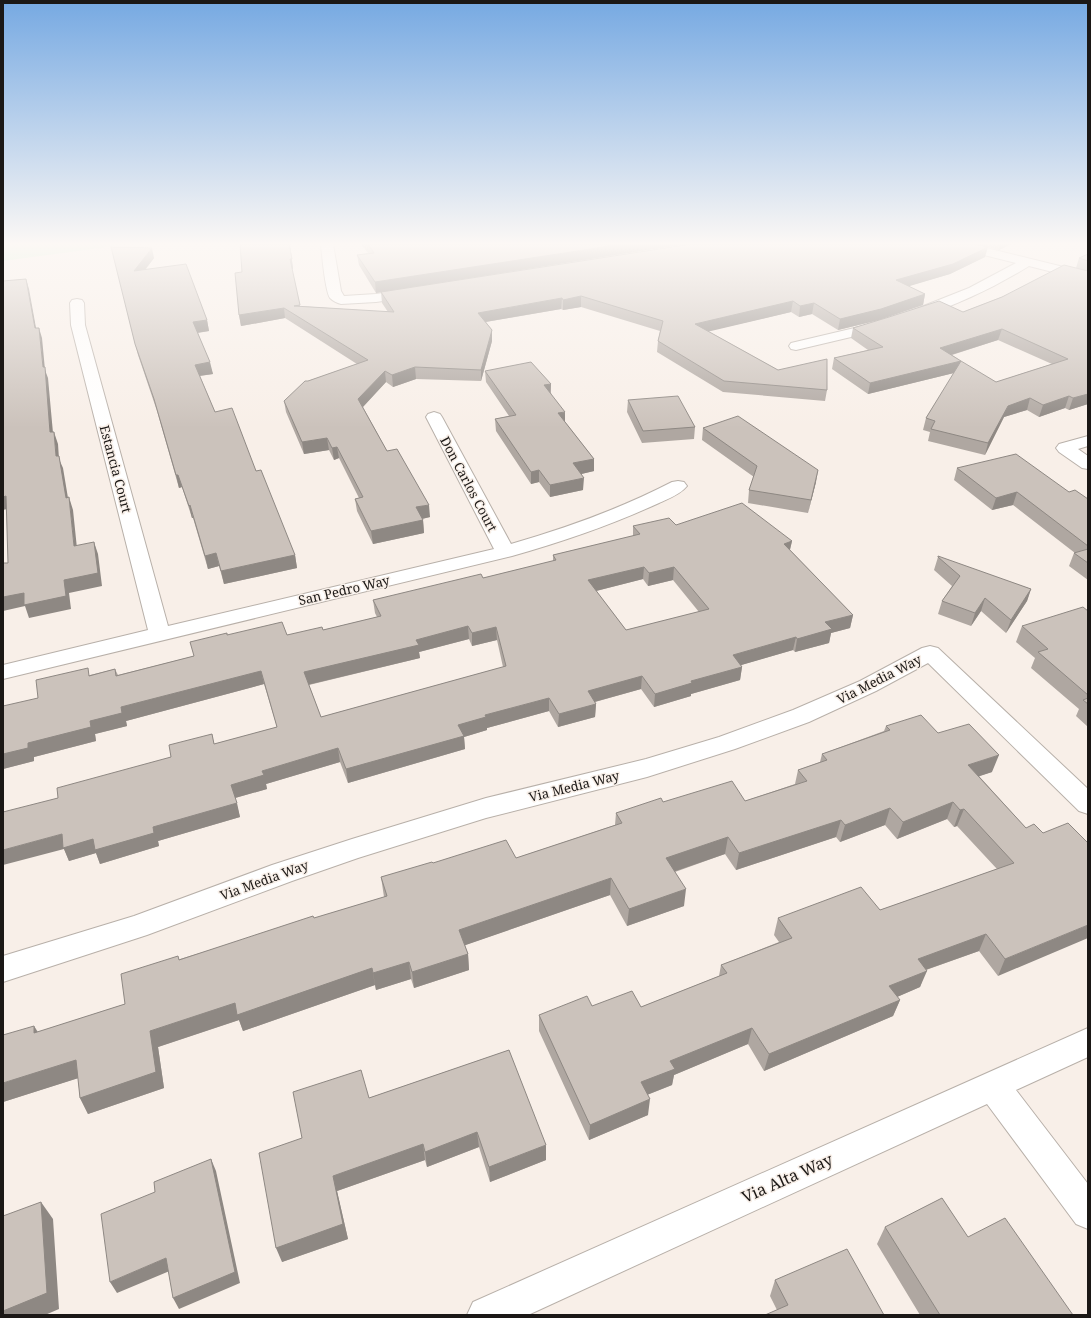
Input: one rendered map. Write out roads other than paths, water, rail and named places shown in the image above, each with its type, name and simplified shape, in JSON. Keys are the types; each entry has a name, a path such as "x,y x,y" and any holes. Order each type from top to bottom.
{"street":[{"name":"Estancia Court","path":"77,306 78,325 160,634"},
{"path":"906,318 939,306"},
{"path":"796,346 892,322"},
{"name":"Don Carlos Court","path":"434,417 504,552"},
{"path":"1088,441 1065,448 1088,464"},
{"name":"San Pedro Way","path":"3,672 504,552 559,537 611,518 656,498 678,486"},
{"name":"Via Media Way","path":"3,969 137,927 282,873 352,849 486,808 647,768 727,743 801,716 868,686 930,653 1088,804"},
{"name":"Via Alta Way","path":"486,1315 1088,1042"},
{"path":"992,1085 1088,1212"}]}
